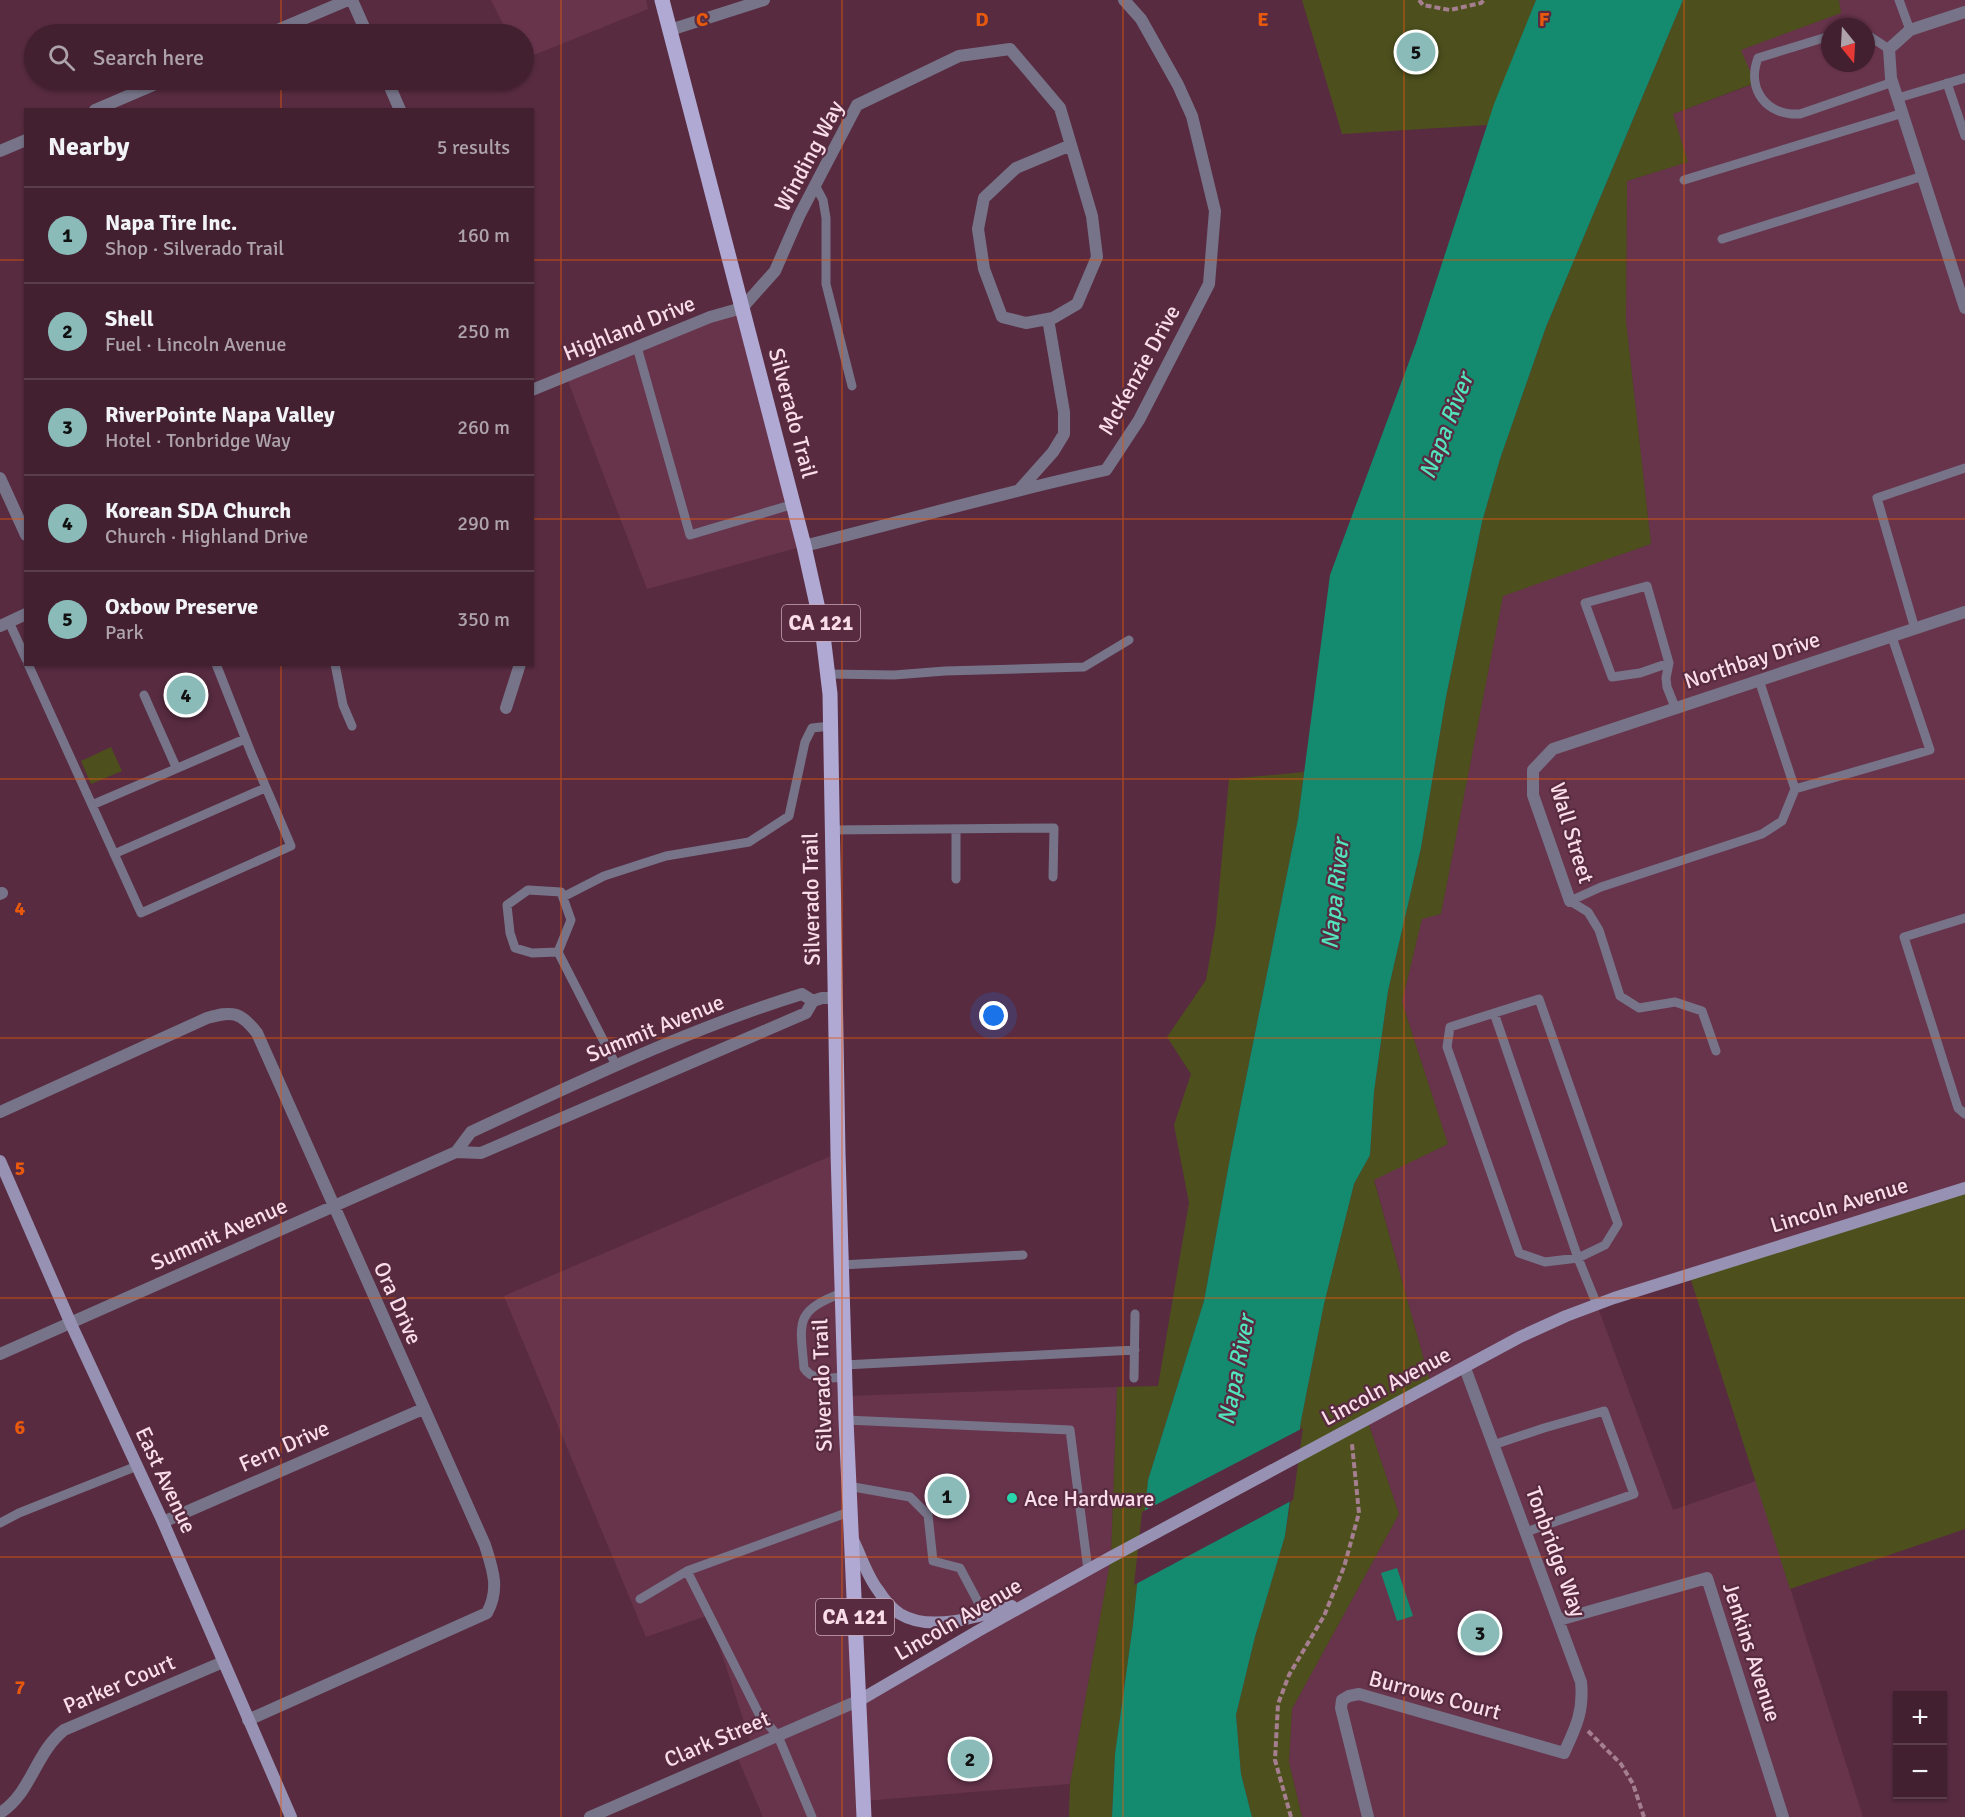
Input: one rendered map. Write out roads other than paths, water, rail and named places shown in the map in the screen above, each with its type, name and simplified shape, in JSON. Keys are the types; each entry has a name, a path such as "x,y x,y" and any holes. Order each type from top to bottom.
{"main road":[{"name":"Silverado Trail","path":"662,0 794,504 822,627 828,674 831,726 834,998 844,1371 864,1817"},
{"name":"East Avenue","path":"0,1161 71,1324 163,1522 291,1817"},
{"name":"Lincoln Avenue","path":"860,1700 1036,1598 1465,1368 1520,1336 1597,1305 1965,1188"},
{"path":"850,1535 876,1589 898,1613 924,1622 945,1622 985,1615 1036,1598"}],"street":[{"path":"292,24 350,0 362,24"},
{"path":"670,30 764,0"},
{"name":"McKenzie Drive","path":"804,546 956,508 1020,489 1106,470 1139,420 1209,284 1215,210 1192,116 1178,85 1141,19 1124,0"},
{"path":"1965,12 1910,30 1889,49 1893,82 1965,308"},
{"name":"Winding Way","path":"742,308 775,271 799,216 857,105 959,56 1010,49 1060,108 1071,145 1092,216 1097,257 1077,304 1053,318 1026,323 1002,317 984,269 978,229 984,198 1017,168 1071,145"},
{"path":"118,105 146,90"},
{"path":"391,90 399,108"},
{"path":"0,151 24,141"},
{"name":"Highland Drive","path":"534,389 710,317 742,308"},
{"path":"1020,489 1053,452 1064,434 1064,412 1048,319"},
{"path":"0,478 24,532"},
{"name":"Northbay Drive","path":"1553,749 1965,612"},
{"path":"4,624 24,616"},
{"path":"506,708 519,666"},
{"name":"Wall Street","path":"1553,749 1533,770 1533,795 1570,901"},
{"name":"Summit Avenue","path":"456,1152 471,1132 616,1065 802,994 813,1000 834,998"},
{"name":"Summit Avenue","path":"0,1354 456,1152 481,1153 806,1013 813,1000"},
{"name":"Ora Drive","path":"0,1112 207,1018 225,1013 237,1014 248,1022 256,1033 485,1545 495,1584 494,1601 487,1613 248,1720"},
{"name":"Tonbridge Way","path":"1465,1368 1581,1682 1583,1700 1578,1721 1564,1753"},
{"name":"Fern Drive","path":"163,1522 423,1409"},
{"name":"Jenkins Avenue","path":"1559,1620 1707,1578 1783,1817"},
{"name":"Parker Court","path":"0,1813 9,1808 17,1798 52,1740 64,1730 223,1662"},
{"name":"Burrows Court","path":"1368,1817 1341,1708 1342,1700 1349,1696 1359,1694 1564,1753"},
{"name":"Clark Street","path":"590,1817 860,1700"}],"lane":[{"path":"1899,0 1910,30"},
{"path":"1821,39 1758,58 1754,68 1755,83 1761,99 1771,107 1787,114 1800,114 1893,82"},
{"path":"1875,40 1889,49"},
{"path":"1898,98 1965,78"},
{"path":"1947,83 1965,136"},
{"path":"1684,180 1903,113"},
{"path":"1722,239 1923,176"},
{"path":"815,185 823,200 826,218 826,284 852,386"},
{"path":"637,347 690,535 794,504"},
{"path":"1915,629 1877,498 1965,468"},
{"path":"1669,663 1640,673 1612,677 1585,603 1647,586 1669,663 1667,687 1675,708"},
{"path":"4,624 24,656"},
{"path":"1795,789 1930,750 1892,637"},
{"path":"828,674 894,675 945,670 1084,667 1129,640"},
{"path":"29,666 141,913 291,846 217,666"},
{"path":"335,666 343,705 352,726"},
{"path":"1570,901 1601,887 1762,834 1782,821 1795,789 1759,680"},
{"path":"144,695 176,767"},
{"path":"562,897 604,876 666,856 749,842 789,816 805,742 812,728 831,726"},
{"path":"92,805 245,739"},
{"path":"114,854 266,788"},
{"path":"832,830 1054,828 1053,877"},
{"path":"956,829 956,879"},
{"path":"558,952 532,953 515,948 510,933 507,905 528,890 561,892 571,920 558,952 616,1065"},
{"path":"1570,901 1588,912 1599,930 1620,996 1639,1008 1675,1002 1702,1011 1716,1051"},
{"path":"1963,1109 1904,937 1965,918"},
{"path":"1539,999 1618,1224 1605,1245 1578,1258 1545,1262 1519,1253 1447,1047 1450,1027 1539,999"},
{"path":"1494,1014 1578,1258 1597,1305"},
{"path":"841,1265 1023,1255"},
{"path":"842,1293 813,1306 806,1314 801,1326 804,1368 808,1374 821,1379 844,1371 1135,1350"},
{"path":"1134,1378 1136,1314"},
{"path":"1493,1445 1604,1411 1634,1494 1526,1532"},
{"path":"846,1420 1070,1430 1088,1570"},
{"path":"0,1523 137,1466"},
{"path":"848,1486 910,1497 928,1515 933,1562 960,1568 985,1615"},
{"path":"640,1599 687,1571 849,1512"},
{"path":"687,1571 759,1714 778,1736 812,1817"}],"water":[{"name":"Napa River","path":"1536,0 1683,0 1546,327 1500,459 1482,522 1446,697 1421,848 1388,991 1374,1092 1370,1155 1354,1184 1324,1304 1301,1421 1285,1536 1255,1637 1236,1715 1241,1774 1252,1817 1112,1817 1115,1754 1133,1624 1148,1480 1204,1301 1230,1158 1298,819 1330,575 1416,343 1494,104"},
{"path":"1397,1568 1413,1616 1397,1621 1381,1573"}],"place":[{"name":"Oxbow Preserve","path":"1416,52"},
{"name":"Korean SDA Church","path":"186,695"},
{"name":"Napa Tire Inc.","path":"947,1496"},
{"name":"Ace Hardware","path":"1012,1498"},
{"name":"RiverPointe Napa Valley","path":"1480,1633"},
{"name":"Shell","path":"970,1759"}]}
